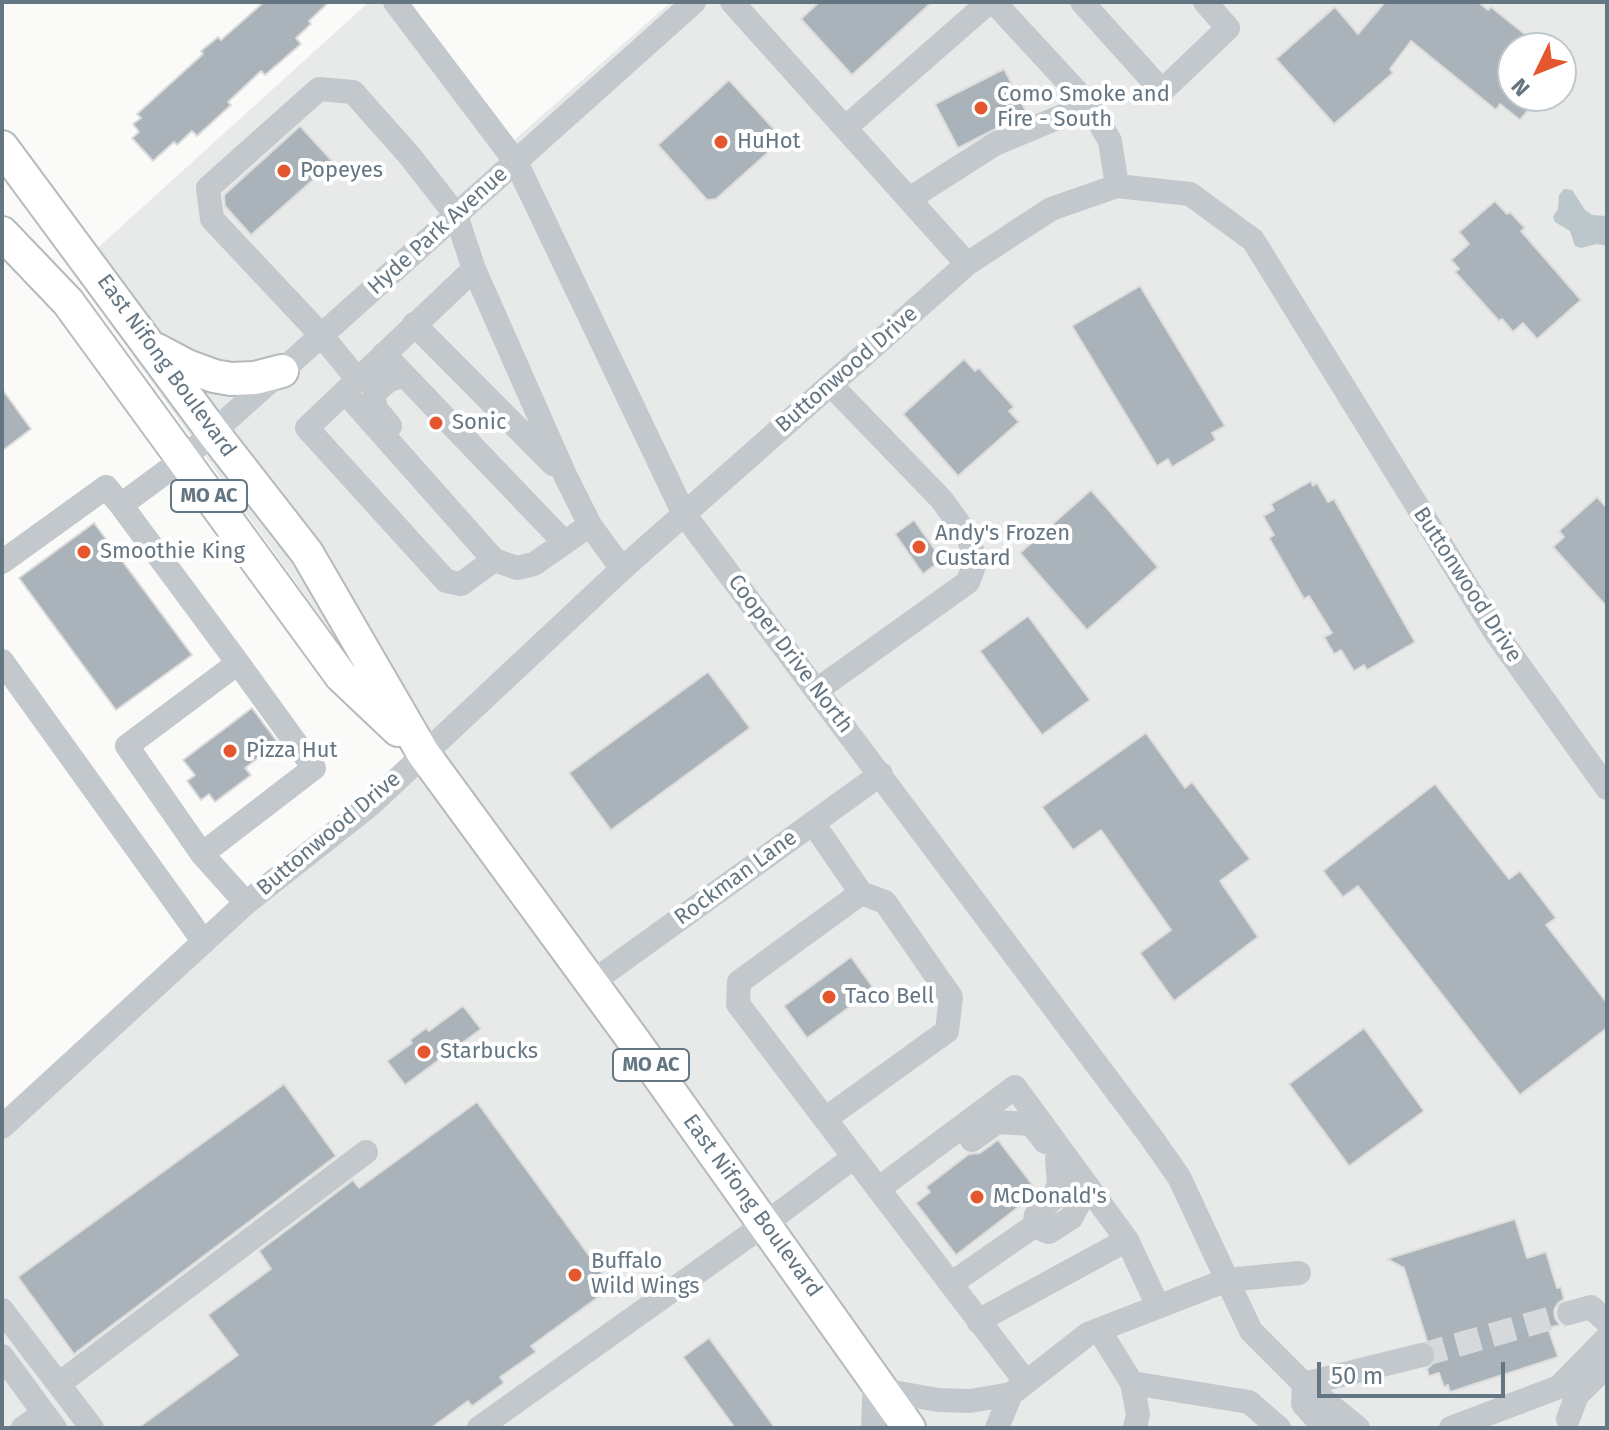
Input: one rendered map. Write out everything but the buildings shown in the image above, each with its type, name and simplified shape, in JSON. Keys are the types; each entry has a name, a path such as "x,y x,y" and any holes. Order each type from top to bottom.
{"main road":[{"name":"East Nifong Boulevard","path":"2,147 212,431 307,553 423,753 909,1428"},
{"name":"East Nifong Boulevard","path":"2,233 68,302 341,676 423,753"},
{"path":"151,346 187,366 214,376 255,378 282,371"}],"street":[{"name":"Cooper Drive North","path":"395,2 516,162 684,514 1179,1177 1251,1331 1304,1384 1358,1428"},
{"name":"Hyde Park Avenue","path":"121,505 182,460 694,2"},
{"path":"732,2 967,264"},
{"path":"845,128 992,2 1089,105 1110,141 1117,186"},
{"path":"1082,2 1162,91 1228,28 1205,2"},
{"path":"590,525 534,564 517,568 494,560 352,386 322,336 212,219 208,188 319,89 353,92 409,155 456,215 474,269 565,475 590,525 622,569"},
{"path":"909,199 995,144 1089,105"},
{"name":"Buttonwood Drive","path":"2,1127 246,903 370,805 622,569 967,264 1051,209 1117,186 1190,194 1253,240 1495,632 1607,788"},
{"path":"474,269 307,428 446,581 461,584 494,560"},
{"path":"414,324 565,475"},
{"path":"384,354 564,542"},
{"path":"404,375 381,385 374,399 376,409 462,503 461,522"},
{"path":"817,690 968,582 975,563 969,538 942,500 831,385"},
{"path":"2,562 106,487 314,768 202,854"},
{"path":"2,661 204,942"},
{"path":"238,663 127,746 202,854 246,903"},
{"name":"Rockman Lane","path":"591,983 881,774"},
{"path":"813,823 861,893 885,902 951,997 947,1031 825,1119"},
{"path":"861,893 739,982 738,1004 854,1157 885,1184 978,1321 1018,1388"},
{"path":"885,1184 1015,1087 1127,1240 1158,1306"},
{"path":"885,1184 920,1179 997,1122 1031,1124 1057,1159 1059,1185 1052,1200 1036,1215 1034,1226 952,1283"},
{"path":"60,1383 366,1152"},
{"path":"479,1428 854,1157"},
{"path":"978,1321 1127,1240"},
{"path":"873,1428 879,1384 938,1400 970,1401 1018,1388 1088,1334 1158,1306 1227,1280 1299,1273"},
{"path":"1569,1313 1591,1307 1607,1322"},
{"path":"2,1310 92,1428"},
{"path":"1099,1330 1132,1383 1138,1414 1135,1428"},
{"path":"1451,1428 1559,1387 1607,1338"},
{"path":"1325,1428 1303,1404 1304,1384 1422,1355"},
{"path":"2,1356 50,1420 23,1428"},
{"path":"1563,1423 1577,1395 1607,1366"},
{"path":"1563,1423 1607,1382"},
{"path":"1132,1383 1249,1402 1279,1428"},
{"path":"997,1428 1018,1388"}],"shaded area":[{"path":"369,2 406,2 514,140 671,2 1607,2 1607,1428 2,1428 2,1140 205,943 422,758 72,271"},
{"path":"1564,189 1572,190 1592,215 1607,216 1607,246 1575,246 1570,231 1555,222 1553,217 1558,209 1559,195"}],"tunnel":[{"path":"1422,1355 1569,1313"}],"place":[{"name":"Como Smoke and Fire - South","path":"981,108"},
{"name":"HuHot","path":"721,142"},
{"name":"Popeyes","path":"284,171"},
{"name":"Sonic","path":"436,423"},
{"name":"Andy's Frozen Custard","path":"919,547"},
{"name":"Smoothie King","path":"84,552"},
{"name":"Pizza Hut","path":"230,751"},
{"name":"Taco Bell","path":"829,997"},
{"name":"Starbucks","path":"424,1052"},
{"name":"McDonald's","path":"977,1197"},
{"name":"Buffalo Wild Wings","path":"575,1275"}]}
